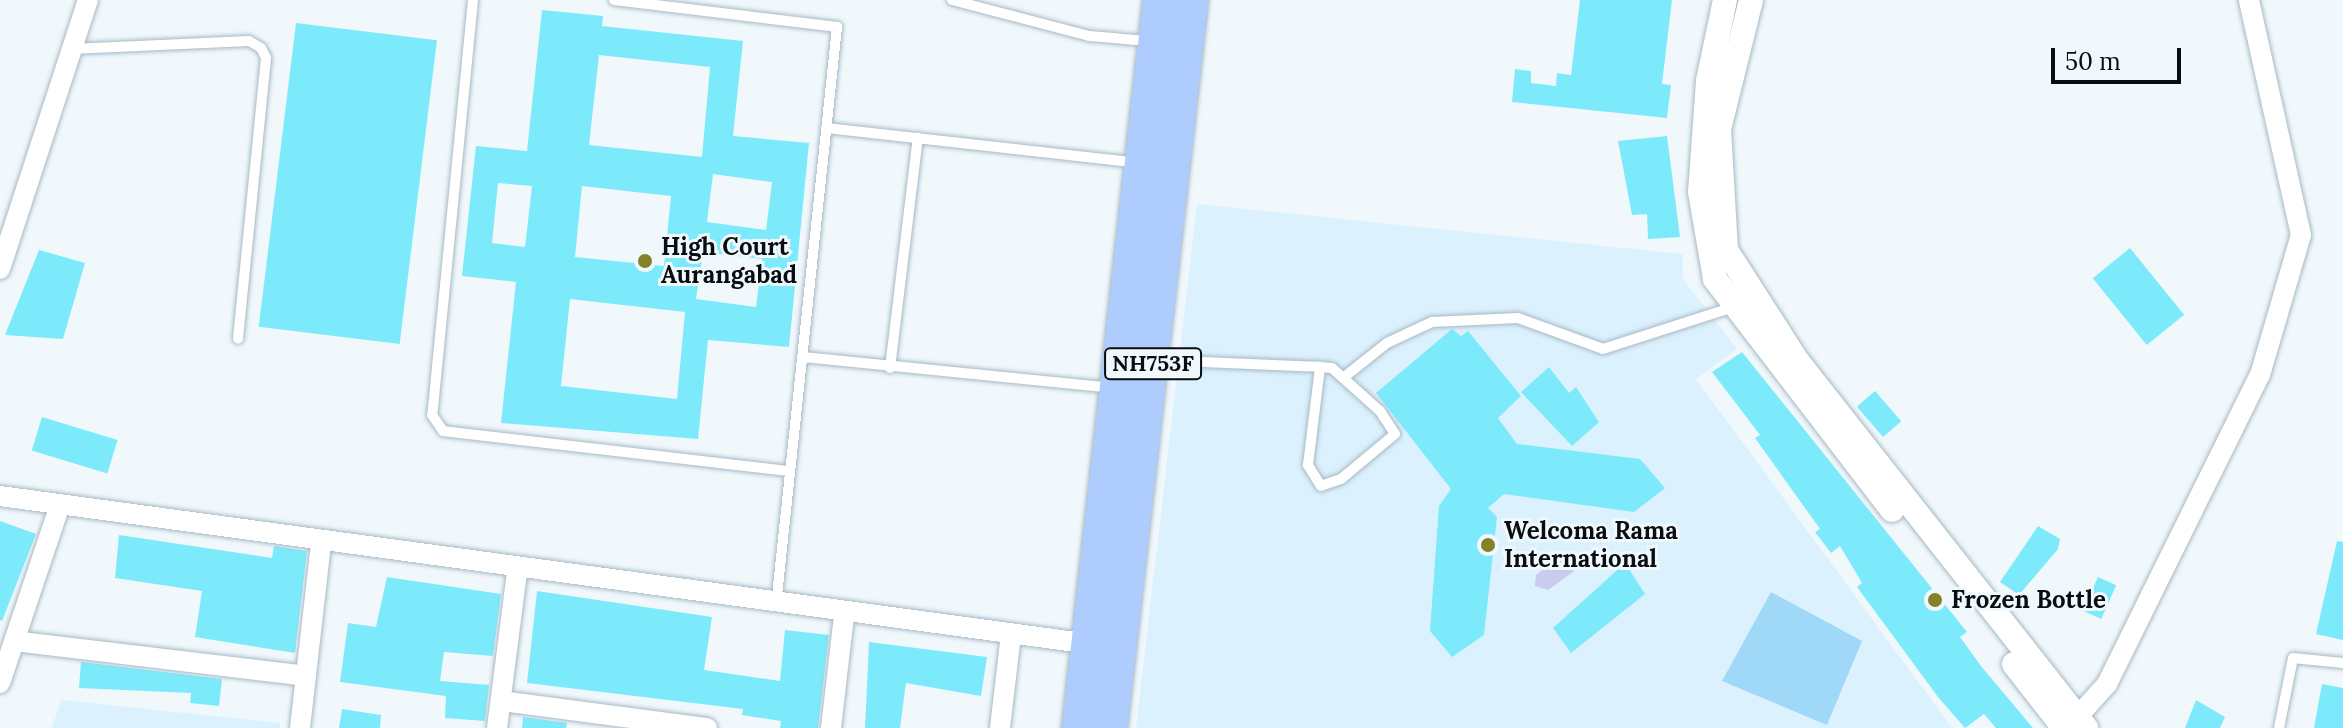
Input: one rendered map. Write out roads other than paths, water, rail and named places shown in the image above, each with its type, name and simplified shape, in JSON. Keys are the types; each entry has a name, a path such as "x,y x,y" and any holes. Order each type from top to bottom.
{"highway":[{"name":"NH753F","path":"1110,728 1104,646 1121,389 1160,0"},
{"name":"NH753F","path":"1079,728 1104,646 1154,360 1191,0"}],"street":[{"path":"0,269 5,238 88,0"},
{"path":"1725,0 1703,240 1715,279 2073,724 2107,684 2260,375 2301,235 2249,0"},
{"path":"1751,0 1711,129 1726,250 1749,296 1873,473"},
{"path":"0,496 776,607 1104,646"},
{"path":"0,683 60,505"},
{"path":"300,728 321,543"},
{"path":"497,728 517,571"},
{"path":"831,728 844,615"},
{"path":"1000,728 1011,635"},
{"path":"14,641 306,676"},
{"path":"501,701 707,728"}],"lane":[{"path":"473,0 432,415 443,431 790,471"},
{"path":"614,0 837,27 776,607"},
{"path":"952,0 1089,36 1155,42"},
{"path":"71,49 249,41 261,48 266,58 238,339"},
{"path":"827,128 1143,164"},
{"path":"890,368 918,138"},
{"path":"1343,378 1398,337 1446,320 1518,318 1603,349 1736,306"},
{"path":"803,357 1121,389"},
{"path":"1154,360 1320,367 1343,378 1395,434 1341,479 1321,486 1308,465 1320,367"},
{"path":"2279,728 2293,658 2343,663"}],"place":[{"name":"High Court Aurangabad","path":"645,261"},
{"name":"Welcoma Rama International","path":"1488,545"},
{"name":"Frozen Bottle","path":"1935,600"}]}
